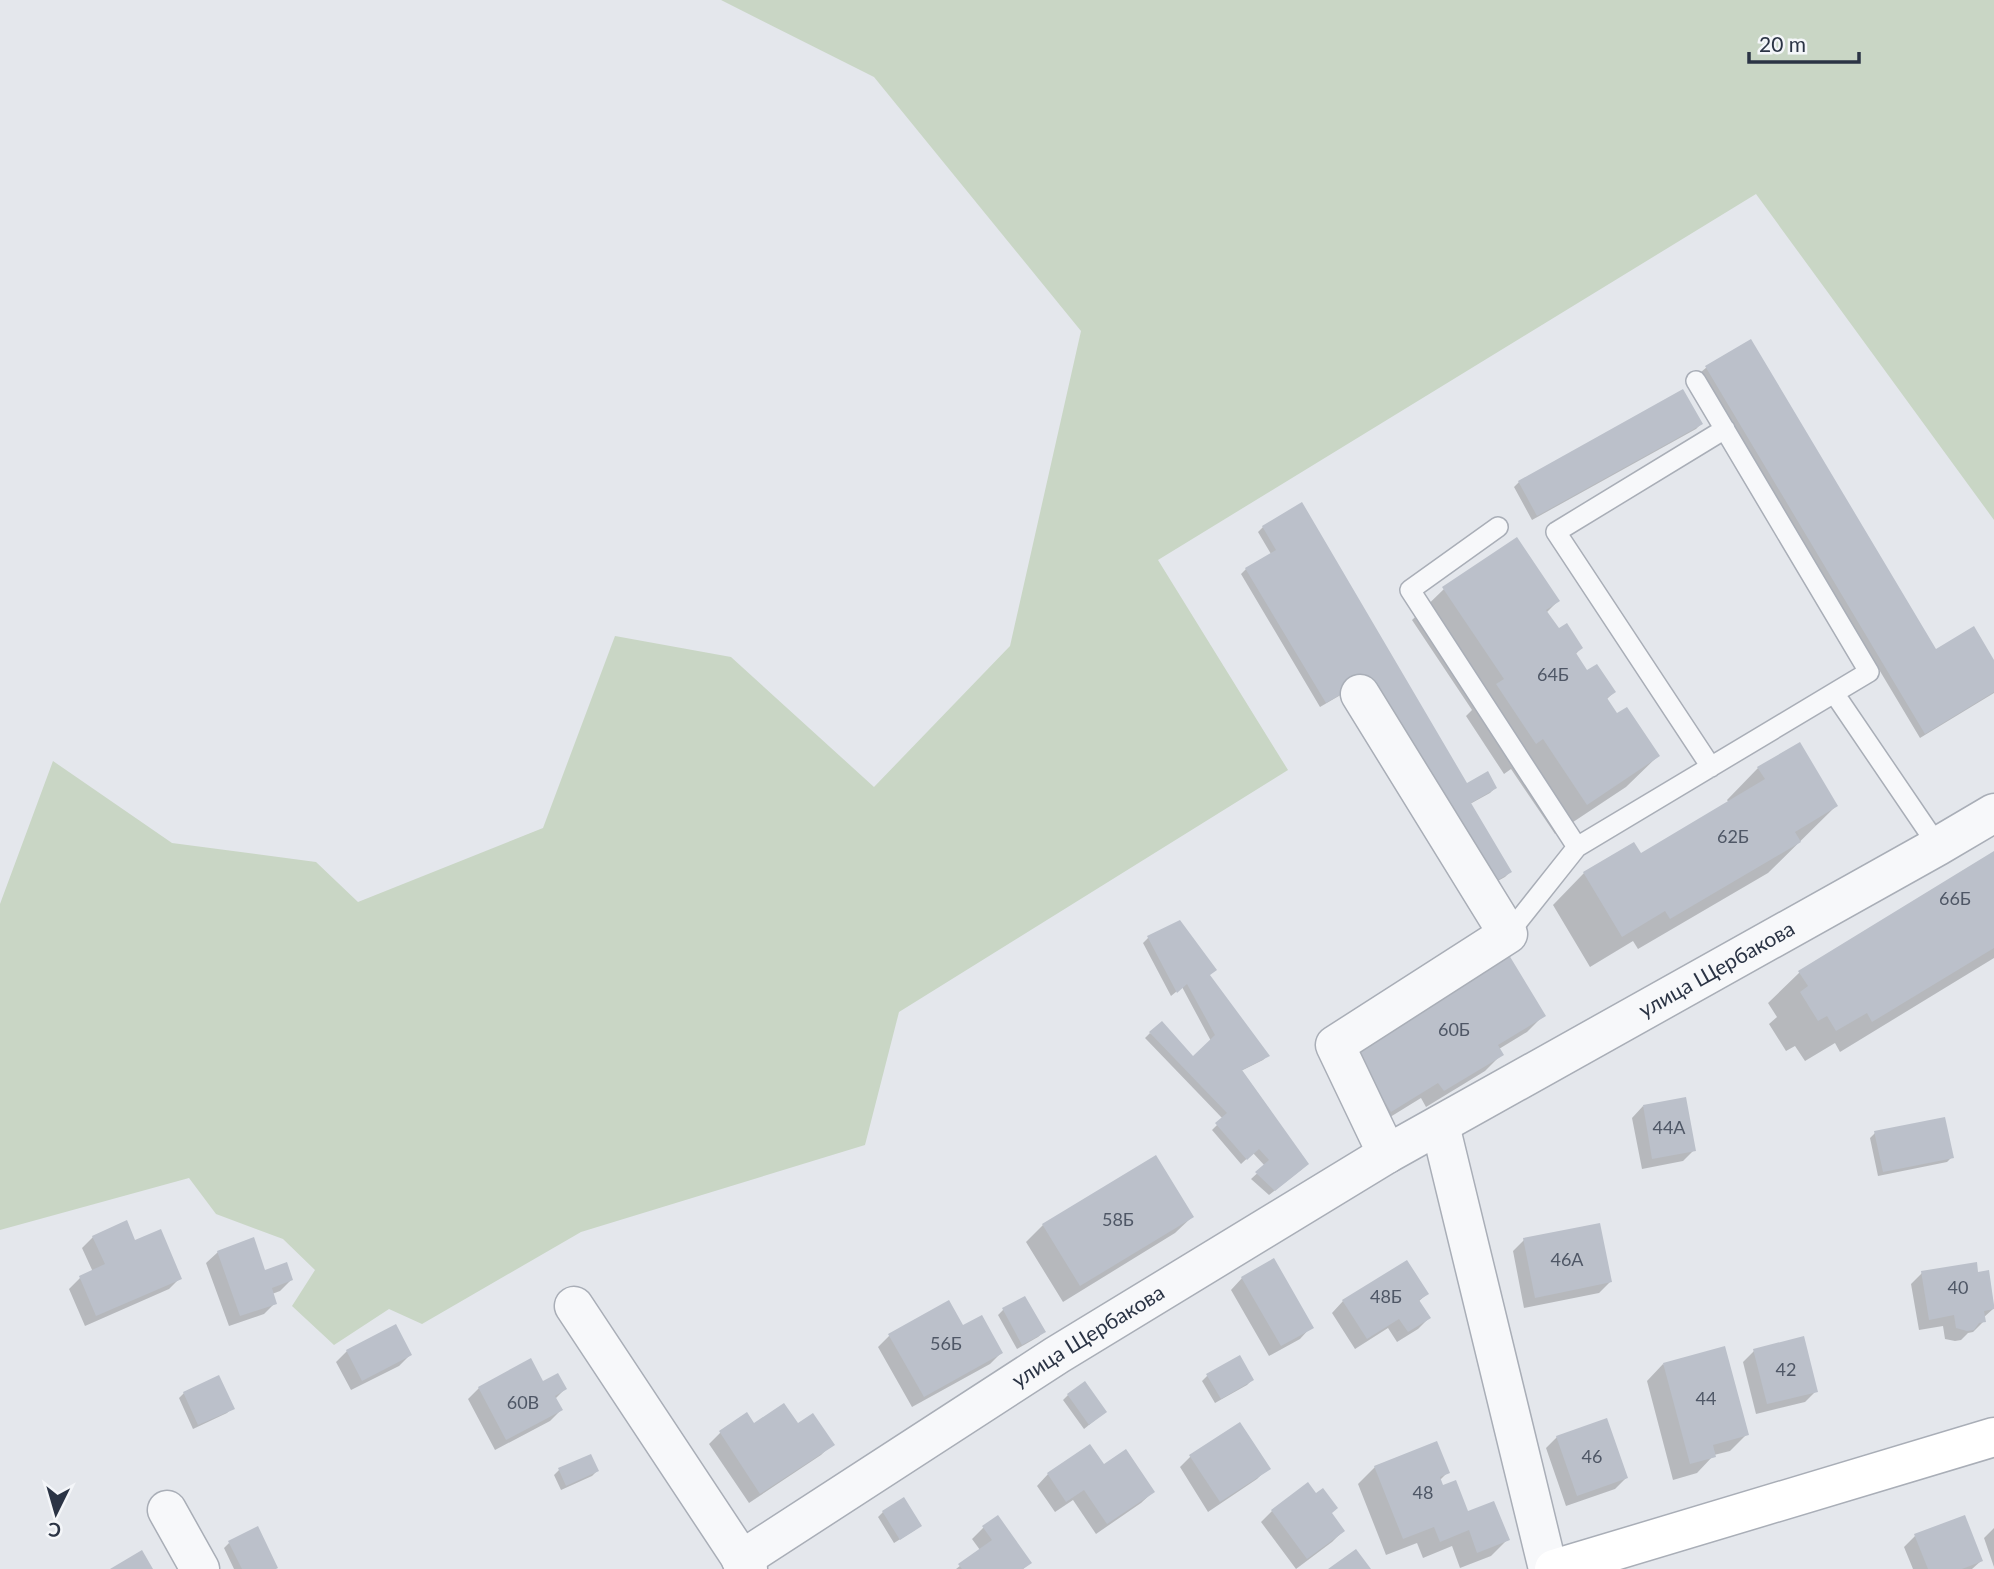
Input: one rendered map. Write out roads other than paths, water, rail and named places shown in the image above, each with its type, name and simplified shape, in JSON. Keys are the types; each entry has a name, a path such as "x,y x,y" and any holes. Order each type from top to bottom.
{"street":[{"path":"1360,694 1508,934 1335,1045 1387,1154"},
{"name":"улица Щербакова","path":"574,1306 745,1564 1057,1355 1387,1154 1994,813"},
{"path":"1440,1125 1548,1569"},
{"path":"1554,1569 1994,1437"},
{"path":"167,1510 200,1569"}],"lane":[{"path":"1508,934 1577,847 1869,672 1696,381"},
{"path":"1711,767 1556,532 1725,429"},
{"path":"1498,527 1410,590 1577,847"},
{"path":"1833,693 1938,846"}]}
